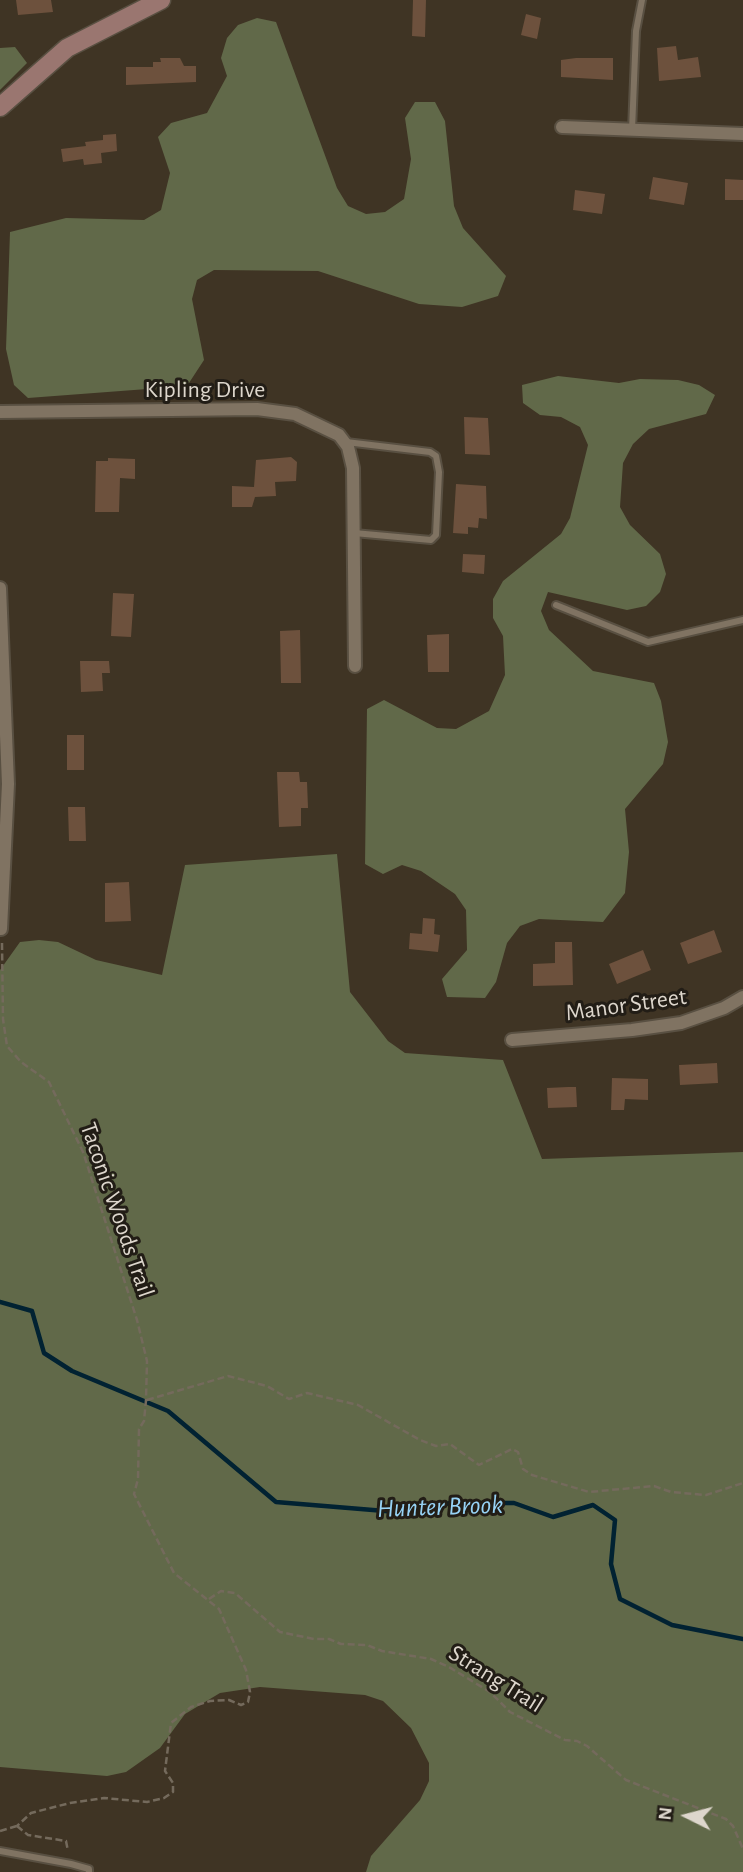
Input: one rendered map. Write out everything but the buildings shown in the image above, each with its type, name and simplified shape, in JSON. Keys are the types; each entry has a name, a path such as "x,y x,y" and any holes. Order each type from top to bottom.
{"main road":[{"path":"0,107 67,48 161,0"}],"street":[{"path":"562,127 743,134"},
{"name":"Kipling Drive","path":"0,412 257,409 295,414 320,424 344,442"},
{"path":"344,442 353,468 355,666"},
{"path":"0,588 8,784 1,929"},
{"name":"Manor Street","path":"512,1040 681,1023 724,1008 743,997"}],"lane":[{"path":"632,130 636,32 642,0"},
{"path":"344,442 430,452 436,456 439,472 436,535 431,540 354,533"},
{"path":"556,605 648,642 743,620"},
{"path":"0,1851 89,1869 89,1872"}],"path":[{"name":"Taconic Woods Trail","path":"1,929 3,1019 7,1046 49,1082 83,1152 137,1320 147,1361 146,1408 139,1429 138,1479 134,1494 174,1573 219,1609 231,1634 250,1692 248,1702 241,1705 229,1700 210,1701 191,1707 171,1723 165,1771 173,1783 173,1792 164,1798 147,1801 104,1798 70,1803 31,1813 17,1826"},
{"path":"146,1400 228,1376 267,1386 289,1399 307,1393 358,1405 420,1440 436,1446 450,1444 479,1465 512,1449 518,1452 523,1469 532,1475 589,1492 654,1486 671,1492 706,1495 743,1483"},
{"name":"Strang Trail","path":"209,1599 221,1591 235,1593 280,1632 329,1639 341,1644 367,1644 382,1651 431,1659 449,1667 490,1692 510,1712 565,1740 577,1741 586,1746 626,1780 726,1819 733,1826 743,1849"},
{"path":"0,1831 17,1826 28,1835 66,1841 67,1864"}],"green space":[{"path":"257,18 276,22 337,188 348,206 366,214 385,212 404,199 411,159 405,118 415,102 435,102 445,121 454,206 463,228 506,276 498,296 462,307 419,304 318,271 214,270 197,280 192,299 204,360 187,386 28,398 14,385 6,349 10,232 66,218 144,220 161,210 170,173 158,137 171,123 207,113 227,76 221,58 227,38 238,25"},
{"path":"15,47 27,63 0,90 0,48"},
{"path":"558,376 619,383 640,379 678,380 699,385 715,395 706,414 649,429 633,444 623,463 620,507 630,525 660,554 666,574 660,592 646,606 627,610 548,592 541,611 549,630 593,671 654,683 661,701 668,742 663,764 625,809 629,852 625,893 603,922 539,919 520,926 507,943 496,982 485,998 447,997 442,979 467,950 466,910 455,894 421,871 402,865 383,874 365,864 367,709 384,700 437,728 456,729 489,711 505,675 503,636 493,618 493,599 503,581 561,534 570,518 588,445 580,427 561,417 540,415 523,403 522,385"},
{"path":"337,854 350,992 388,1041 405,1053 503,1060 542,1159 743,1152 743,1872 366,1872 371,1856 420,1800 429,1781 429,1763 411,1728 383,1701 365,1695 260,1687 220,1693 185,1714 160,1748 126,1772 107,1776 0,1767 0,970 20,942 39,940 58,942 96,960 162,975 185,865"}],"waterway":[{"name":"Hunter Brook","path":"0,1302 32,1311 44,1353 72,1371 168,1411 276,1502 397,1512 451,1503 514,1503 553,1517 593,1505 615,1520 611,1564 620,1599 672,1625 743,1639"}]}
